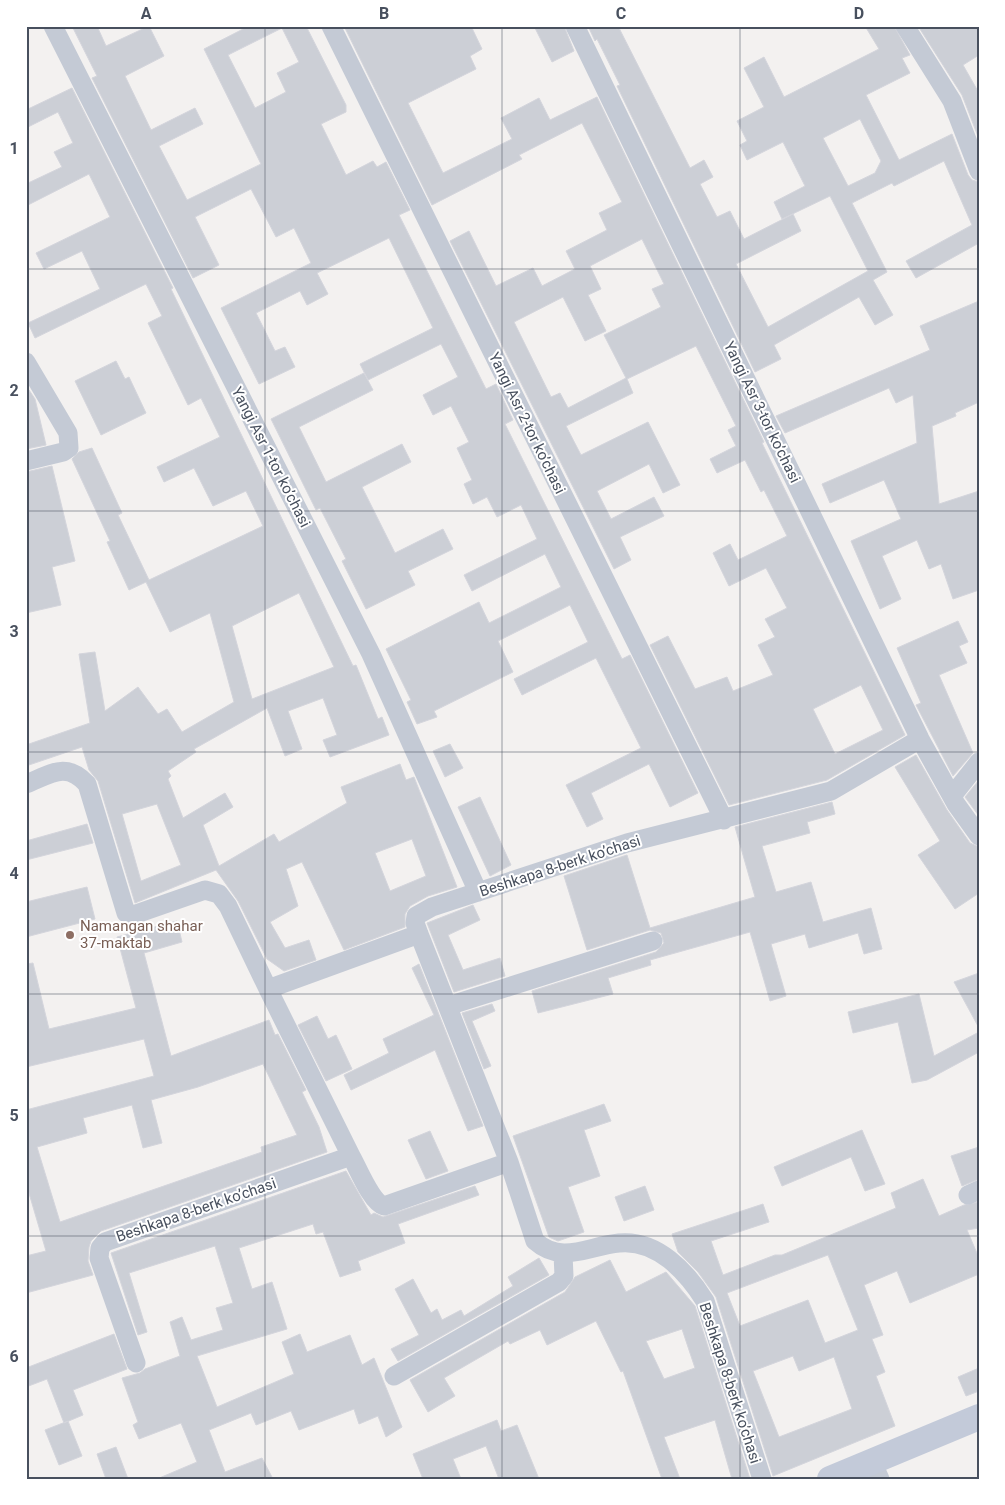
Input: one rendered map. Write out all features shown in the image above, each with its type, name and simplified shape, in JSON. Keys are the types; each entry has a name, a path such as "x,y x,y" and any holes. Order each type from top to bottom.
{"main road":[{"path":"830,1479 876,1470 979,1417"}],"street":[{"name":"Yangi Asr 1-tor koʼchasi","path":"53,26 371,654 478,892"},
{"name":"Yangi Asr 2-tor koʼchasi","path":"331,26 724,820"},
{"name":"Yangi Asr 3-tor koʼchasi","path":"575,26 920,739 952,796 979,836"},
{"path":"905,26 952,101 979,171"},
{"path":"26,362 68,433 70,442 70,448 63,452 26,461"},
{"name":"Beshkapa 8-berk koʼchasi","path":"762,1479 705,1301 693,1281 677,1265 658,1252 638,1246 621,1243 563,1254 544,1249 535,1241 509,1162 419,934 415,923 416,916 422,912 478,892 627,843 724,820 831,791 920,739"},
{"path":"952,796 979,762"},
{"path":"26,784 63,770 73,772 87,784 126,913 139,913 205,890 219,894 228,906 352,1156 378,1204 384,1206 509,1162"},
{"path":"268,989 419,934"},
{"path":"448,1006 653,940"},
{"name":"Beshkapa 8-berk koʼchasi","path":"136,1362 99,1258 100,1248 105,1242 352,1156"},
{"path":"394,1376 559,1282 564,1276 563,1254"}],"building":[{"path":"72,26 97,26 106,46 149,26 164,56 125,76 151,130 195,108 203,124 159,146 187,200 261,164 204,49 249,26 306,26 346,105 346,112 321,124 346,175 373,161 377,167 386,162 410,210 399,215 486,389 496,384 513,420 505,424 622,659 630,655 698,793 670,807 649,764 591,793 603,819 587,827 566,785 641,748 596,658 522,695 514,679 588,642 570,605 498,641 513,672 434,711 437,717 417,724 407,702 411,700 386,649 479,602 489,623 561,587 545,554 472,591 464,575 537,539 521,505 497,517 487,497 473,504 464,484 472,480 457,448 469,442 451,406 433,415 423,395 458,377 441,344 368,380 360,364 433,328 389,238 317,273 328,294 307,305 300,291 256,313 275,351 285,347 295,367 259,384 221,308 311,263 294,228 276,237 251,189 195,217 219,265 193,278 92,78 97,76","holes":["282,28 299,62 277,73 286,92 255,108 228,55"]},
{"path":"344,26 471,26 482,49 470,56 476,69 408,103 443,173 512,139 501,118 539,98 550,120 597,97 764,442 762,443 905,735 827,780 729,805 650,645 668,636 695,689 727,677 733,691 773,675 758,645 775,637 765,619 787,608 766,568 729,586 713,553 730,544 738,560 787,536 764,490 761,492 745,460 717,473 710,459 736,446 728,430 736,426 696,346 627,379 633,393 566,426 581,455 648,422 680,485 663,493 649,464 597,491 611,519 654,497 664,516 620,537 631,560 614,569 450,241 469,231 496,286 533,268 542,286 575,269 566,251 607,230 599,213 622,202 582,123 519,155 522,159 432,205","holes":["642,239 664,284 652,289 661,307 604,335 626,378 568,408 560,393 551,397 514,322 563,297 585,341 606,331 588,295 601,289 590,266","861,685 883,730 835,754 813,709"]},
{"path":"534,26 564,26 574,51 552,62"},
{"path":"588,26 623,26 619,28 690,168 704,160 713,177 700,184 717,217 730,211 744,239 793,214 801,231 736,264 768,327 868,271 830,196 782,219 774,202 805,186 783,142 747,160 740,145 747,141 737,121 764,107 744,68 764,57 784,97 879,49 865,26 894,26 910,55 902,58 910,73 866,95 899,160 952,134 968,175 972,180 979,182 979,243 916,278 906,261 972,225 944,161 894,186 892,183 852,203 887,272 873,280 893,315 875,325 859,297 774,345 781,359 755,372 617,86 620,85 597,39 595,41","holes":["860,119 881,161 875,173 848,186 823,138"]},
{"path":"918,26 979,26 979,55 963,65 979,93 979,139 962,95"},
{"path":"72,88 173,288 171,289 353,666 356,665 378,719 382,717 389,735 330,757 323,740 337,735 323,698 288,711 302,749 285,756 267,708 194,749 196,752 168,771 171,776 168,779 183,818 225,793 233,807 203,825 219,866 274,834 279,842 347,803 341,787 400,764 406,780 414,777 457,887 428,896 410,906 405,914 405,927 344,950 302,862 286,869 298,906 270,922 285,948 309,940 316,960 284,971 267,959 238,901 216,870 135,903 98,781 89,770 82,747 26,766 26,745 90,723 79,654 95,652 105,711 138,687 158,714 167,709 182,732 234,702 210,613 170,632 146,582 129,590 107,542 110,541 72,459 79,452 92,448 122,513 118,515 149,580 263,526 246,491 213,506 194,468 164,482 157,467 220,437 201,398 188,405 148,323 162,316 146,284 35,338 28,323 100,289 82,251 44,269 36,253 110,217 89,174 26,206 26,184 62,167 54,152 73,143 58,112 26,128 26,110","holes":["299,593 334,667 252,699 232,626","157,804 181,865 141,881 122,814","412,839 426,876 390,891 375,853"]},
{"path":"979,301 979,402 955,413 956,416 932,426 939,504 979,491 979,590 953,599 941,564 929,569 917,540 882,556 901,599 880,609 851,541 901,519 884,480 830,503 822,484 917,443 913,395 896,403 889,388 785,433 776,416 930,350 920,326"},
{"path":"116,361 125,379 129,377 146,413 101,435 75,381"},
{"path":"364,373 373,390 299,427 326,482 402,444 411,462 362,487 395,553 443,529 453,549 408,571 415,585 366,609 342,561 346,559 320,508 316,510 271,419"},
{"path":"26,390 29,390 35,399 46,445 26,449"},
{"path":"52,466 75,561 52,567 61,605 26,613 26,472"},
{"path":"958,621 968,642 959,646 967,663 939,675 973,753 953,776 916,705 921,703 897,648"},
{"path":"450,744 463,768 445,777 433,751"},
{"path":"916,755 947,810 970,843 979,847 979,893 955,909 918,855 940,841 895,767"},
{"path":"979,780 979,816 965,797"},
{"path":"480,797 511,865 490,876 458,807"},
{"path":"832,802 835,814 807,822 810,833 762,846 776,892 811,882 823,922 871,908 882,949 864,954 858,933 809,948 805,934 771,944 786,996 770,1001 750,932 650,960 651,965 608,978 613,994 538,1013 532,991 656,952 664,943 661,933 650,930 587,950 564,876 627,855 650,928 755,897 735,827"},
{"path":"87,824 93,843 26,860 26,841"},
{"path":"87,887 95,919 26,937 26,902"},
{"path":"473,905 480,920 448,935 463,970 500,958 505,976 454,992 427,923"},
{"path":"177,921 182,942 144,953 171,1056 269,1020 275,1035 278,1034 306,1090 302,1092 319,1127 327,1152 101,1231 91,1241 89,1247 88,1261 93,1275 26,1293 26,1256 46,1251 26,1183 26,1110 154,1076 144,1039 26,1067 26,964 33,963 49,1029 136,1008 117,937","holes":["263,1064 297,1135 261,1147 262,1152 60,1222 37,1147 87,1133 83,1118 132,1105 143,1148 162,1143 151,1100 198,1087"]},
{"path":"419,964 483,1126 468,1131 435,1050 351,1090 344,1075 389,1053 383,1039 434,1015 412,968"},
{"path":"979,973 979,1028 954,982"},
{"path":"919,994 934,1056 979,1032 979,1052 927,1080 912,1083 898,1022 853,1033 848,1012"},
{"path":"492,1004 495,1011 472,1021 491,1066 484,1069 462,1013"},
{"path":"317,1016 328,1039 336,1035 352,1069 326,1081 298,1025"},
{"path":"604,1104 611,1121 584,1130 600,1176 568,1187 584,1232 558,1241 549,1237 513,1136"},
{"path":"862,1130 885,1184 865,1191 851,1157 782,1186 774,1167"},
{"path":"430,1131 448,1171 426,1179 408,1140"},
{"path":"979,1147 979,1179 962,1186 951,1156"},
{"path":"346,1171 371,1215 374,1213 383,1217 475,1186 479,1195 398,1224 405,1243 358,1261 361,1270 340,1277 323,1232 316,1234 313,1224 239,1248 252,1289 272,1282 287,1329 197,1356 217,1407 294,1374 282,1342 300,1334 307,1352 350,1335 362,1365 374,1358 402,1427 386,1437 378,1416 359,1424 354,1409 299,1430 291,1411 256,1425 251,1413 209,1430 225,1472 262,1458 273,1479 157,1479 197,1462 181,1423 139,1439 133,1425 138,1422 122,1378 140,1373 145,1369 180,1356 170,1322 182,1317 191,1340 223,1330 216,1308 233,1303 215,1246 129,1273 147,1332 138,1335 111,1253"},
{"path":"923,1179 939,1216 964,1205 979,1202 979,1228 967,1230 979,1258 979,1274 910,1303 897,1271 864,1285 883,1335 872,1339 885,1372 876,1376 895,1426 773,1476 716,1297 698,1272 678,1252 672,1234 763,1204 769,1222 711,1241 723,1275 775,1255 782,1255 896,1208 891,1193","holes":["828,1255 858,1330 825,1343 808,1300 740,1326 727,1293","793,1356 799,1371 834,1357 852,1409 779,1437 753,1371"]},
{"path":"645,1186 654,1210 624,1221 615,1197"},
{"path":"539,1258 549,1275 398,1361 391,1349 419,1335 395,1289 413,1279 431,1313 437,1309 442,1320 461,1310 464,1316 513,1286 508,1277"},
{"path":"610,1260 626,1292 666,1272 695,1306 750,1479 732,1479 715,1420 664,1437 680,1479 662,1479 623,1371 621,1372 596,1321 547,1345 540,1330 510,1344 508,1341 444,1378 455,1396 428,1412 410,1380 565,1292 575,1277","holes":["682,1329 695,1368 664,1379 646,1341"]},
{"path":"114,1334 127,1369 73,1390 83,1415 64,1423 47,1379 26,1387 26,1368"},
{"path":"979,1368 979,1391 966,1396 958,1377"},
{"path":"497,1420 501,1431 517,1425 539,1479 499,1479 486,1446 453,1459 461,1479 423,1479 413,1454"},
{"path":"68,1421 82,1456 59,1465 45,1430"},
{"path":"116,1447 128,1479 106,1479 97,1454"}],"place":[{"name":"Namangan shahar 37-maktab","path":"70,935"}]}
